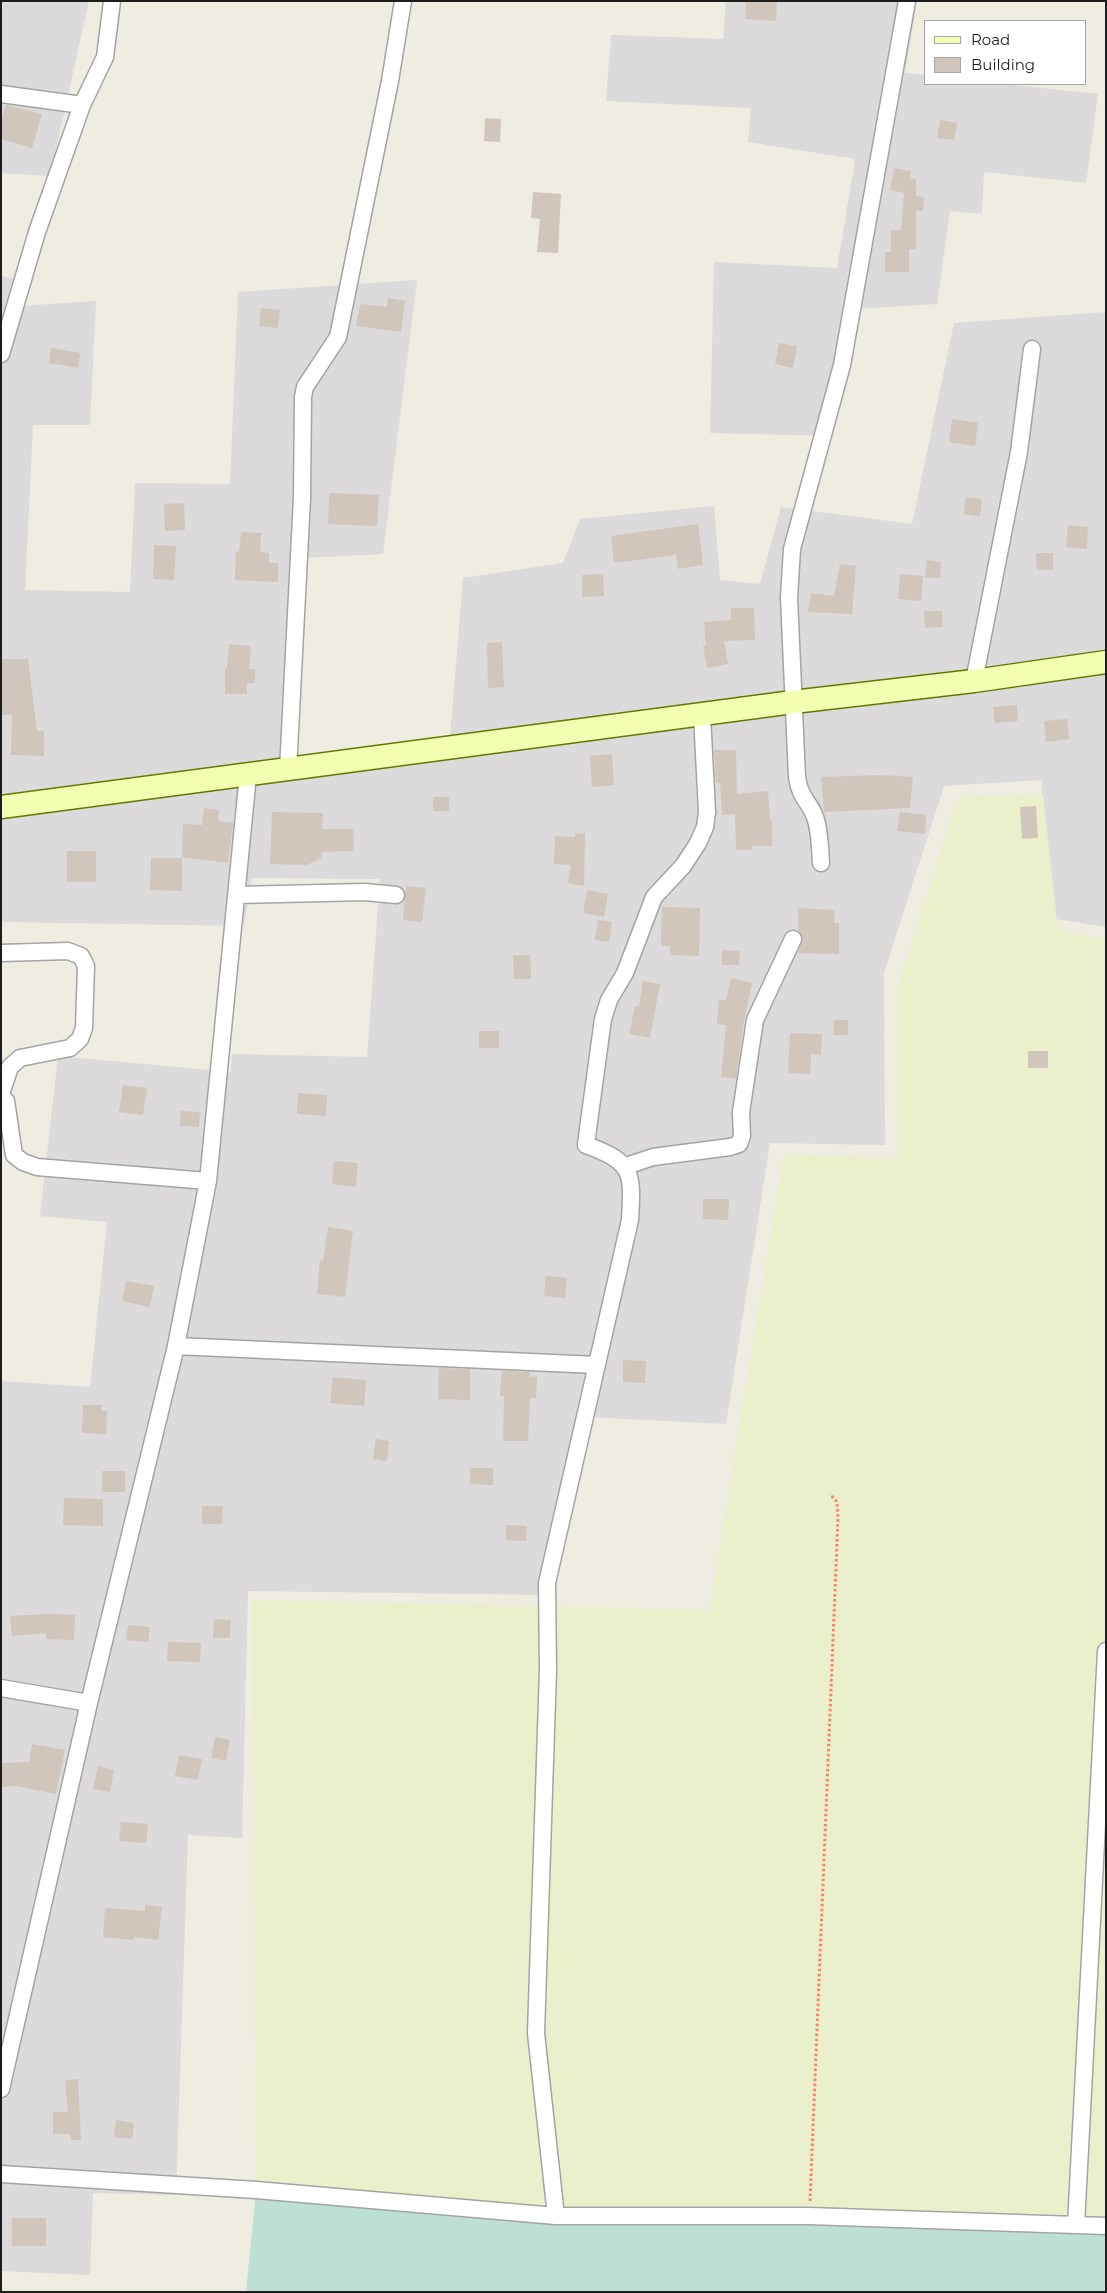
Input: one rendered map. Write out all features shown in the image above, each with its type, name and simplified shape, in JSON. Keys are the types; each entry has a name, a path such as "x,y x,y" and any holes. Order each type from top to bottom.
{"street":[{"path":"1,354 37,232 82,105 106,57 112,1"},
{"path":"288,770 302,498 303,397 306,387 338,337 390,81 403,1"},
{"path":"821,863 816,820 798,788 789,584 792,549 842,365 907,1"},
{"path":"1,94 82,105"},
{"path":"974,681 1019,452 1032,349"},
{"path":"1,807 793,702 974,681 1106,662"},
{"path":"556,2216 536,2033 548,1670 547,1583 630,1220 631,1195 626,1166 618,1158 586,1144 603,1019 609,1000 625,973 654,897 683,866 698,843 705,827 707,812 702,715"},
{"path":"1,2089 89,1703 176,1346 208,1181 248,775"},
{"path":"236,895 365,892 396,894"},
{"path":"626,1166 653,1158 730,1147 739,1144 742,1136 741,1112 755,1020 793,939"},
{"path":"1,953 68,951 81,956 86,966 84,1028 80,1040 70,1048 20,1058 10,1067 1,1095 6,1101 14,1155 23,1162 37,1167 208,1181"},
{"path":"176,1346 597,1365"},
{"path":"1076,2225 1106,1651"},
{"path":"1,1688 89,1703"},
{"path":"1,2174 256,2190 556,2216 809,2216 1106,2226"}],"path":[{"path":"809,2216 838,1518 837,1502 830,1494"}],"shaded area":[{"path":"1,1 89,1 50,176 1,173"},
{"path":"726,1 917,1 905,73 924,75 924,85 1013,85 1098,94 1086,183 984,172 982,214 950,211 937,304 857,309 832,436 710,433 714,262 837,268 855,159 748,142 751,108 606,101 611,35 723,39"},
{"path":"1,276 26,281 19,306 96,301 90,425 33,425 25,590 130,592 135,483 230,484 238,292 417,280 383,554 304,558 288,760 450,738 463,578 563,563 580,519 714,506 720,580 760,584 781,507 912,524 954,323 1106,312 1106,927 1038,916 1042,780 944,786 884,973 885,1145 770,1143 726,1424 588,1417 547,1595 248,1591 242,1838 188,1835 176,2195 93,2193 90,2275 1,2271 1,1381 90,1387 107,1222 40,1216 58,1056 231,1072 232,1054 367,1057 380,879 252,878 244,926 1,922"},
{"path":"256,2190 556,2216 1106,2230 1106,2292 246,2292"}],"green space":[{"path":"1043,794 1058,930 1106,939 1106,2230 556,2216 256,2190 252,1600 709,1610 784,1154 897,1159 897,990 957,798"}],"building":[{"path":"746,1 777,1 776,21 745,19"},
{"path":"6,105 42,114 32,148 1,139 1,119"},
{"path":"485,118 501,119 500,142 484,141"},
{"path":"940,120 957,123 954,140 937,138"},
{"path":"894,168 911,171 910,179 916,179 916,196 924,197 923,211 916,210 916,249 909,249 909,272 885,272 885,252 891,252 891,230 901,230 904,193 890,190"},
{"path":"533,192 561,194 558,253 537,252 540,219 531,218"},
{"path":"388,298 405,301 401,332 356,326 360,304 387,307"},
{"path":"261,308 280,310 278,328 259,326"},
{"path":"779,343 797,346 793,368 775,364"},
{"path":"51,348 80,353 78,368 49,363"},
{"path":"952,419 978,423 975,446 949,442"},
{"path":"329,493 379,495 377,526 328,524"},
{"path":"966,497 982,499 980,516 964,514"},
{"path":"184,503 185,530 165,531 164,504"},
{"path":"698,524 703,565 678,569 676,555 614,563 611,536"},
{"path":"1068,525 1088,527 1087,549 1066,547"},
{"path":"241,532 261,533 260,552 269,553 269,563 278,563 278,582 235,580 236,551 239,552"},
{"path":"154,545 176,546 174,580 153,579"},
{"path":"1036,553 1053,553 1053,570 1037,570"},
{"path":"927,560 941,562 940,578 925,577"},
{"path":"840,564 856,566 852,614 808,612 811,593 834,596"},
{"path":"603,574 604,596 582,597 582,575"},
{"path":"900,574 923,576 921,601 898,599"},
{"path":"731,608 754,608 755,640 724,641 728,664 707,668 703,646 706,646 704,622 731,620"},
{"path":"924,611 942,611 943,627 925,628"},
{"path":"502,642 504,687 488,688 487,643"},
{"path":"229,644 251,646 249,669 255,669 255,683 247,683 247,694 225,694 225,668 227,668"},
{"path":"1,659 28,659 37,731 44,731 44,756 11,755 12,715 1,715"},
{"path":"1017,705 1018,721 995,723 993,707"},
{"path":"1067,719 1069,739 1046,742 1044,721"},
{"path":"714,750 736,750 737,794 768,791 770,820 772,820 772,846 752,846 752,850 736,850 735,814 722,815 720,783 716,783"},
{"path":"612,754 614,785 592,787 590,756"},
{"path":"881,775 913,777 910,808 824,812 821,777"},
{"path":"433,797 449,797 449,811 433,811"},
{"path":"1036,806 1038,838 1022,839 1020,807"},
{"path":"204,808 219,810 218,821 233,823 228,863 182,857 183,824 202,825"},
{"path":"272,812 323,813 322,829 353,829 354,851 322,852 321,858 307,865 270,864"},
{"path":"900,812 926,815 925,834 897,831"},
{"path":"575,833 585,834 584,886 568,883 571,865 554,864 555,836 575,837"},
{"path":"67,851 96,851 96,882 67,882"},
{"path":"151,858 182,858 182,891 150,890"},
{"path":"406,886 426,888 422,922 403,920"},
{"path":"587,890 608,894 604,917 583,913"},
{"path":"662,907 700,908 699,956 670,955 670,946 661,946"},
{"path":"798,908 835,910 834,923 839,923 839,954 798,953 803,939 798,931"},
{"path":"598,920 612,922 609,942 595,940"},
{"path":"722,950 740,951 739,965 722,965"},
{"path":"513,955 530,955 531,979 514,979"},
{"path":"731,978 752,983 743,1027 736,1079 721,1077 726,1025 717,1024 719,1000 726,1000"},
{"path":"643,981 660,984 650,1038 629,1034 635,1006 639,1007"},
{"path":"834,1020 848,1020 848,1035 833,1035"},
{"path":"479,1031 499,1031 499,1048 479,1048"},
{"path":"790,1033 822,1034 821,1055 811,1054 810,1074 788,1073"},
{"path":"1028,1051 1048,1051 1048,1068 1028,1068"},
{"path":"123,1085 147,1088 143,1115 119,1112"},
{"path":"298,1093 327,1095 326,1116 297,1114"},
{"path":"181,1111 200,1112 199,1127 180,1126"},
{"path":"334,1161 358,1163 356,1187 332,1184"},
{"path":"703,1199 729,1199 728,1220 703,1219"},
{"path":"328,1227 353,1231 345,1297 317,1294 320,1260 323,1261"},
{"path":"546,1276 567,1278 565,1298 544,1296"},
{"path":"126,1281 154,1286 150,1307 122,1301"},
{"path":"623,1360 646,1361 645,1383 623,1382"},
{"path":"439,1368 470,1369 470,1400 438,1399"},
{"path":"502,1371 530,1372 529,1376 537,1377 536,1398 530,1398 528,1441 503,1441 504,1396 500,1396"},
{"path":"333,1377 366,1380 364,1406 330,1403"},
{"path":"83,1405 102,1405 101,1411 107,1411 106,1434 82,1433"},
{"path":"376,1439 389,1441 387,1461 373,1459"},
{"path":"470,1468 493,1468 493,1485 470,1484"},
{"path":"102,1471 125,1471 125,1492 102,1492"},
{"path":"64,1498 103,1499 103,1526 63,1525"},
{"path":"202,1506 223,1506 222,1524 202,1524"},
{"path":"506,1525 527,1526 526,1541 506,1540"},
{"path":"75,1615 74,1640 46,1639 46,1633 12,1636 10,1616"},
{"path":"214,1619 231,1620 230,1638 213,1638"},
{"path":"128,1625 150,1627 148,1642 126,1640"},
{"path":"168,1642 201,1643 200,1662 167,1661"},
{"path":"215,1737 230,1740 226,1761 211,1758"},
{"path":"32,1744 65,1750 56,1794 16,1786 1,1787 1,1763 29,1762"},
{"path":"179,1755 202,1759 198,1780 175,1776"},
{"path":"98,1766 114,1770 110,1792 93,1789"},
{"path":"121,1822 148,1824 146,1843 119,1841"},
{"path":"145,1905 162,1907 158,1940 134,1937 134,1940 103,1937 105,1908 145,1911"},
{"path":"78,2079 81,2140 71,2140 70,2134 53,2134 53,2112 68,2112 65,2080"},
{"path":"116,2120 134,2123 132,2139 114,2137"},
{"path":"12,2218 46,2218 46,2246 12,2246"}]}
